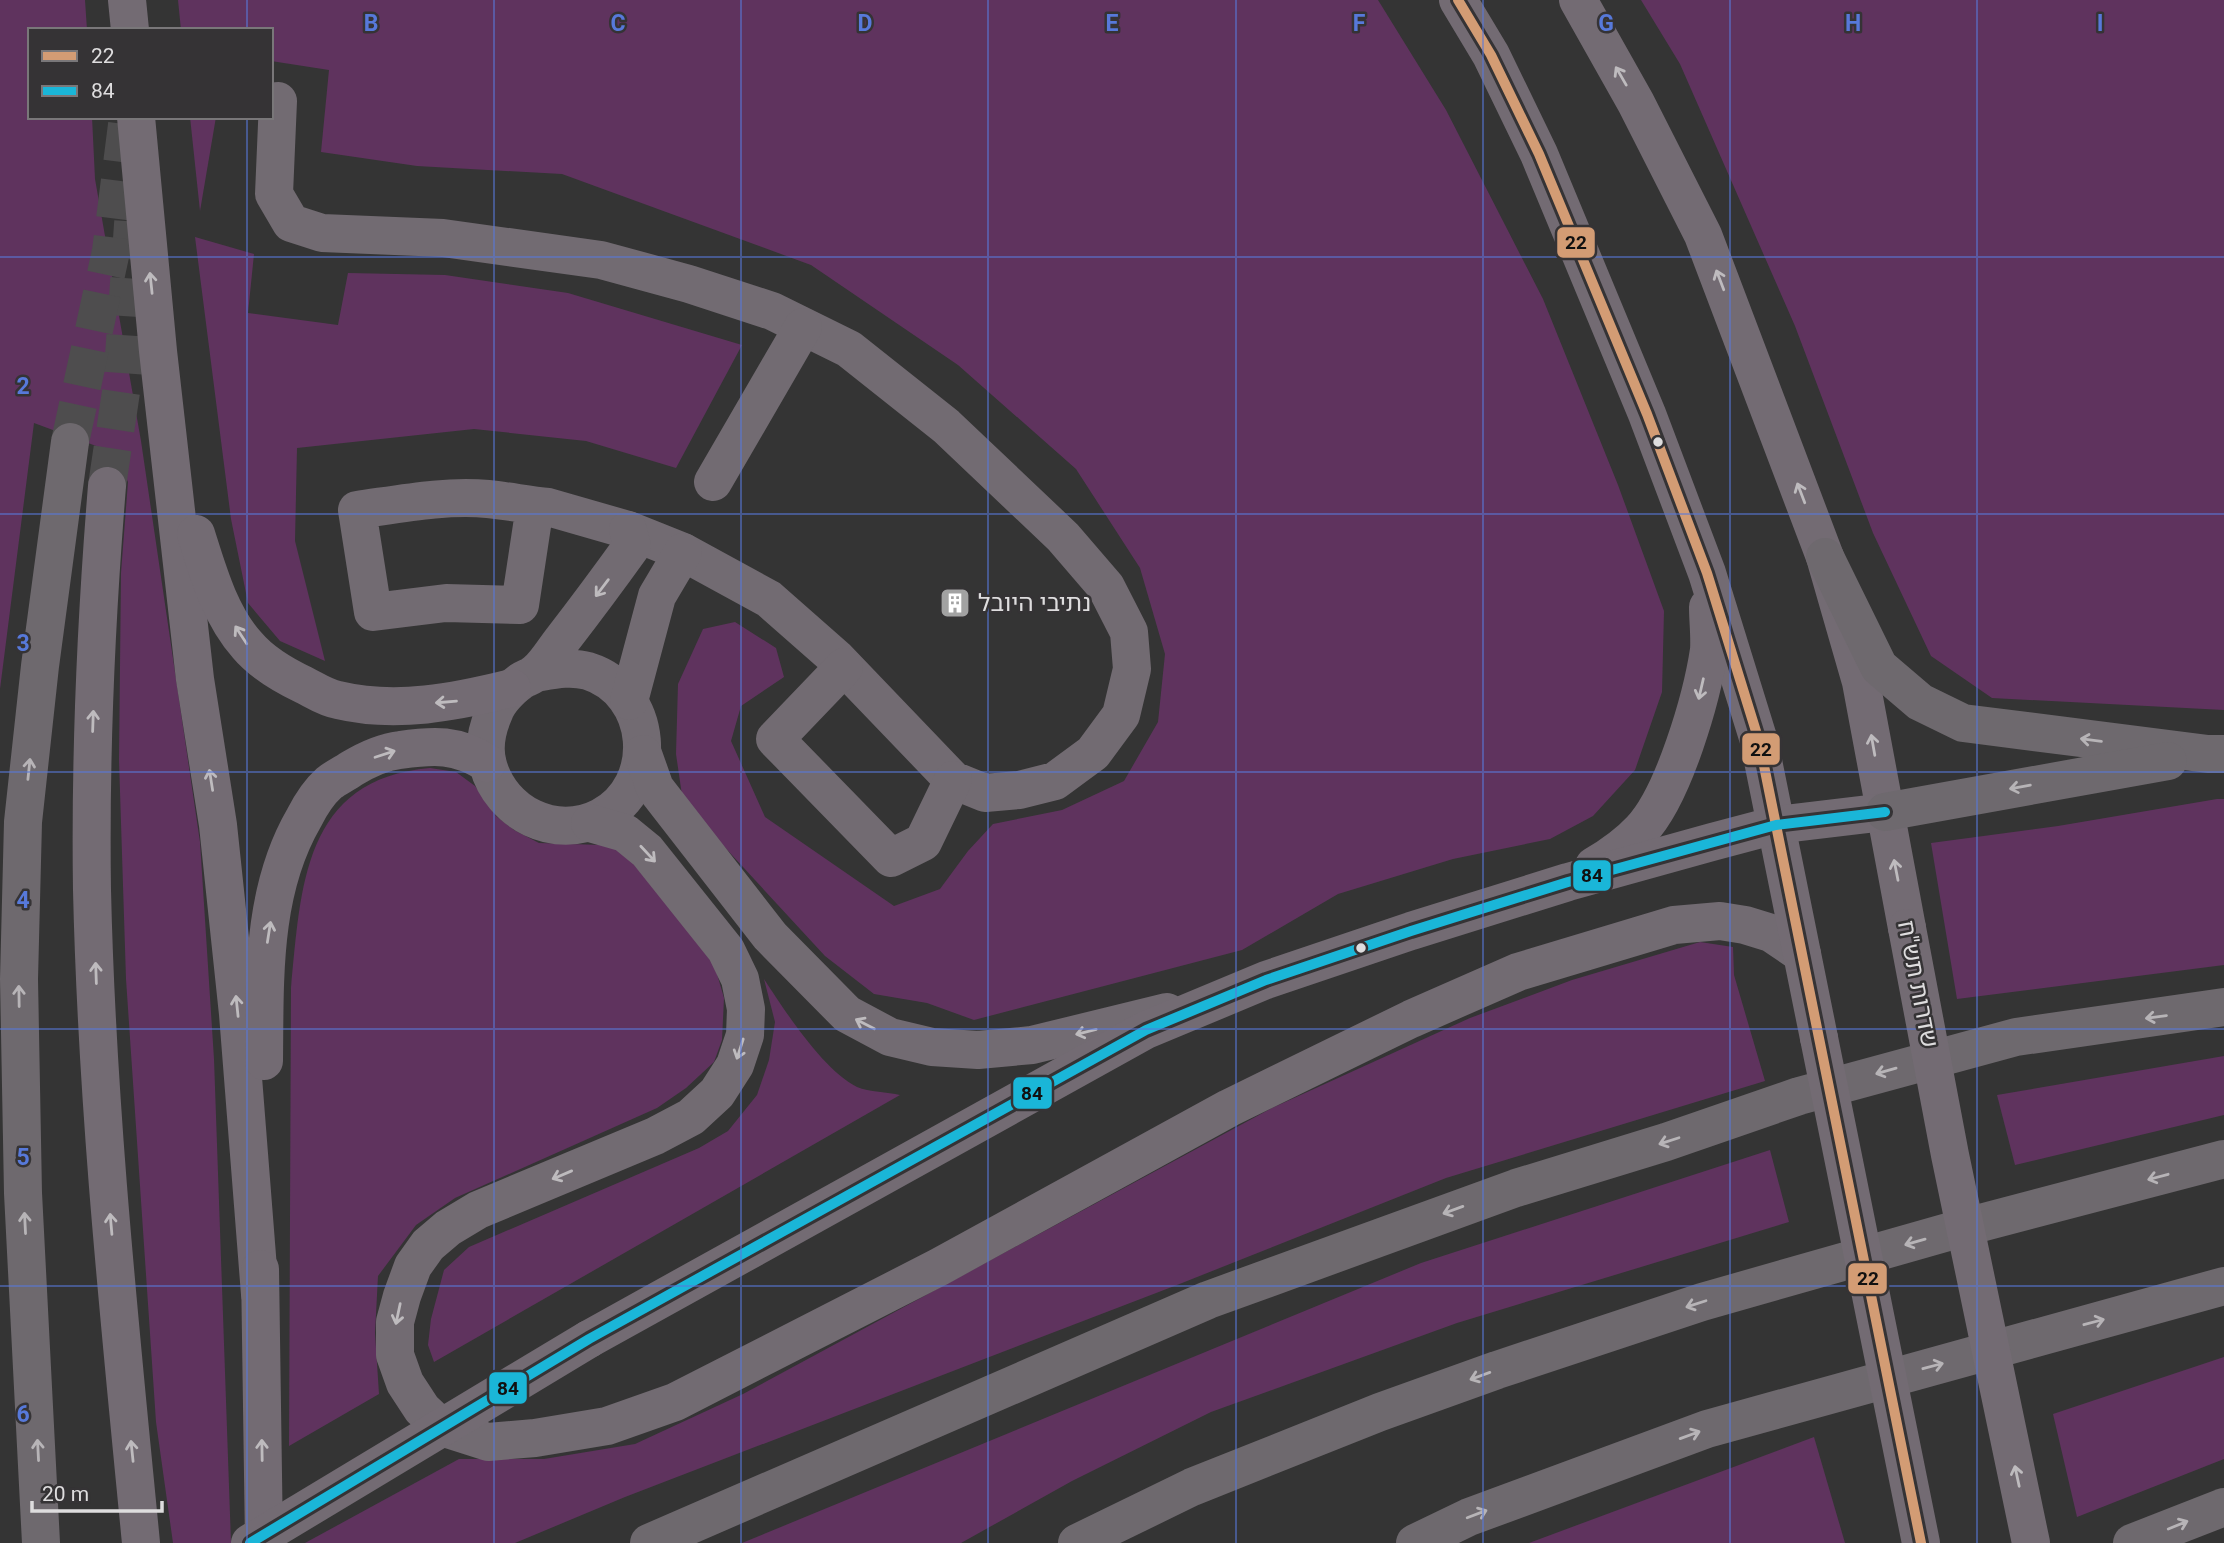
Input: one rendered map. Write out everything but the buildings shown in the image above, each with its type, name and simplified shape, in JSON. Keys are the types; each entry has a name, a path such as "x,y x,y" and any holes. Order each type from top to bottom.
{"highway":[{"path":"41,1543 23,1194 19,979 23,822 40,666 70,442"},
{"path":"1825,557 1879,667 1920,702 1962,723 2216,754"},
{"path":"1885,812 2216,754"},
{"path":"649,1543 1208,1300 1516,1188 1666,1142 1799,1096 2016,1037 2224,1007"},
{"path":"1077,1543 1192,1487 1380,1412 1702,1301 2224,1159"},
{"path":"1415,1543 1469,1517 1707,1429 2224,1286"},
{"path":"2132,1543 2224,1507"}],"main road":[{"path":"127,0 130,28"},
{"path":"1458,0 1491,55 1539,154 1647,414 1707,573 1759,741 1921,1543"},
{"name":"שדרות תש\"ח","path":"1578,0 1636,103 1703,235 1825,557 1861,682 1950,1155 2031,1543"},
{"path":"136,119 158,351 195,678 218,825 238,1014 260,1294"},
{"path":"158,351 189,513 210,581 247,645 281,674 336,700 394,707 458,701 524,681"},
{"path":"107,486 97,620 92,743 92,891 101,1090 119,1322 141,1543"},
{"path":"1568,882 1617,852 1643,828 1664,793 1683,749 1701,693 1709,646 1707,573"},
{"path":"264,1543 260,1294 265,953 277,881 292,838 309,808 328,783 356,766 386,752 429,746 454,747 487,763"},
{"path":"250,1543 589,1339 1146,1030 1266,980 1568,882 1776,825 1885,812"}],"lane":[{"path":"278,102 274,194 291,223 322,233 443,238 601,261 689,284 772,311 849,349 946,426 1063,537 1106,587 1129,632 1132,669 1121,715 1093,753 1055,781 1019,790 985,793 953,780 844,667 769,599 683,552 628,530 535,506 485,499 420,501 357,510 373,612 446,603 520,605 535,506"},
{"path":"713,482 803,327"},
{"path":"628,530 632,546 602,589 524,681 495,709 486,736 487,763 497,788 514,808 537,821 563,826 590,822 610,812 627,797 638,776 643,754"},
{"path":"629,701 657,597 683,552"},
{"path":"844,667 775,739 891,858 923,842 953,780"},
{"path":"524,681 561,668 587,671 611,682 629,701 640,726 643,754 655,788 770,936 847,1014 890,1037 932,1047 978,1050 1032,1045 1224,998"},
{"path":"590,822 625,833 647,851 726,950 740,979 746,1009 745,1035 735,1065 717,1093 691,1117 655,1136 478,1210 438,1236 413,1266 395,1322 395,1355 405,1382 422,1409 441,1427 488,1442 535,1438 607,1426 675,1402 952,1260 1228,1108 1411,1019 1518,972 1674,925 1720,921 1771,933 1802,954"}],"shaded area":[{"path":"0,0 85,0 87,28 28,28 28,119 92,119 95,179 141,441 200,842 214,1059 231,1543 173,1543 156,1422 126,979 119,760 121,573 128,482 115,453 34,423 0,689"},
{"path":"178,0 1378,0 1446,110 1543,299 1618,485 1664,611 1662,692 1635,770 1593,816 1550,839 1453,859 1338,894 1242,950 974,1020 927,1003 874,994 825,956 683,802 676,754 678,684 703,629 735,622 776,648 784,677 741,706 731,741 765,817 894,906 940,889 968,851 993,824 1062,810 1124,781 1158,722 1165,654 1140,568 1076,469 958,365 811,265 562,174 417,166 321,152 329,70 273,61 273,28 181,28"},
{"path":"1641,0 2224,0 2224,710 1992,698 1931,656 1873,533 1795,326 1680,64"},
{"path":"190,119 216,119 200,211"},
{"path":"195,237 254,254 248,313 338,325 348,273 445,275 568,293 742,345 676,468 586,441 474,429 297,448 295,541 325,661 280,641 248,603 231,519"},
{"path":"430,768 456,772 475,786 496,816 514,830 539,843 620,848 684,923 715,967 724,998 722,1040 714,1062 686,1088 657,1108 455,1198 416,1225 378,1276 375,1333 379,1394 289,1446 291,988 299,913 306,877 317,844 333,816 356,793 388,776"},
{"path":"2224,799 2224,965 1957,999 1931,843 2058,826"},
{"path":"1700,942 1733,947 1734,975 1765,1081 1446,1178 1177,1285 625,1497 515,1543 305,1543 459,1459 544,1459 635,1444 743,1394 1272,1108 1470,1018 1572,980"},
{"path":"764,979 818,1054 844,1079 862,1089 900,1095 434,1362 428,1345 431,1319 444,1270 469,1247 699,1148 728,1131 757,1095 769,1060 775,1022"},
{"path":"2224,1056 2224,1115 2015,1165 1997,1095"},
{"path":"1770,1150 1789,1222 1457,1323 1211,1412 1072,1481 961,1543 742,1543 1421,1263"},
{"path":"2224,1357 2224,1459 2077,1517 2053,1414"},
{"path":"1814,1437 1845,1543 1529,1543"}],"tunnel":[{"path":"70,442 111,251 128,119"},
{"path":"107,486 122,385 134,210"}],"transit line":[{"name":"22","path":"1458,0 1491,55 1539,154 1647,414 1707,573 1759,741 1921,1543"},
{"name":"84","path":"250,1543 589,1339 1146,1030 1266,980 1568,882 1776,825 1885,812"}],"place":[{"name":"נתיבי היובל","path":"955,603"}]}
